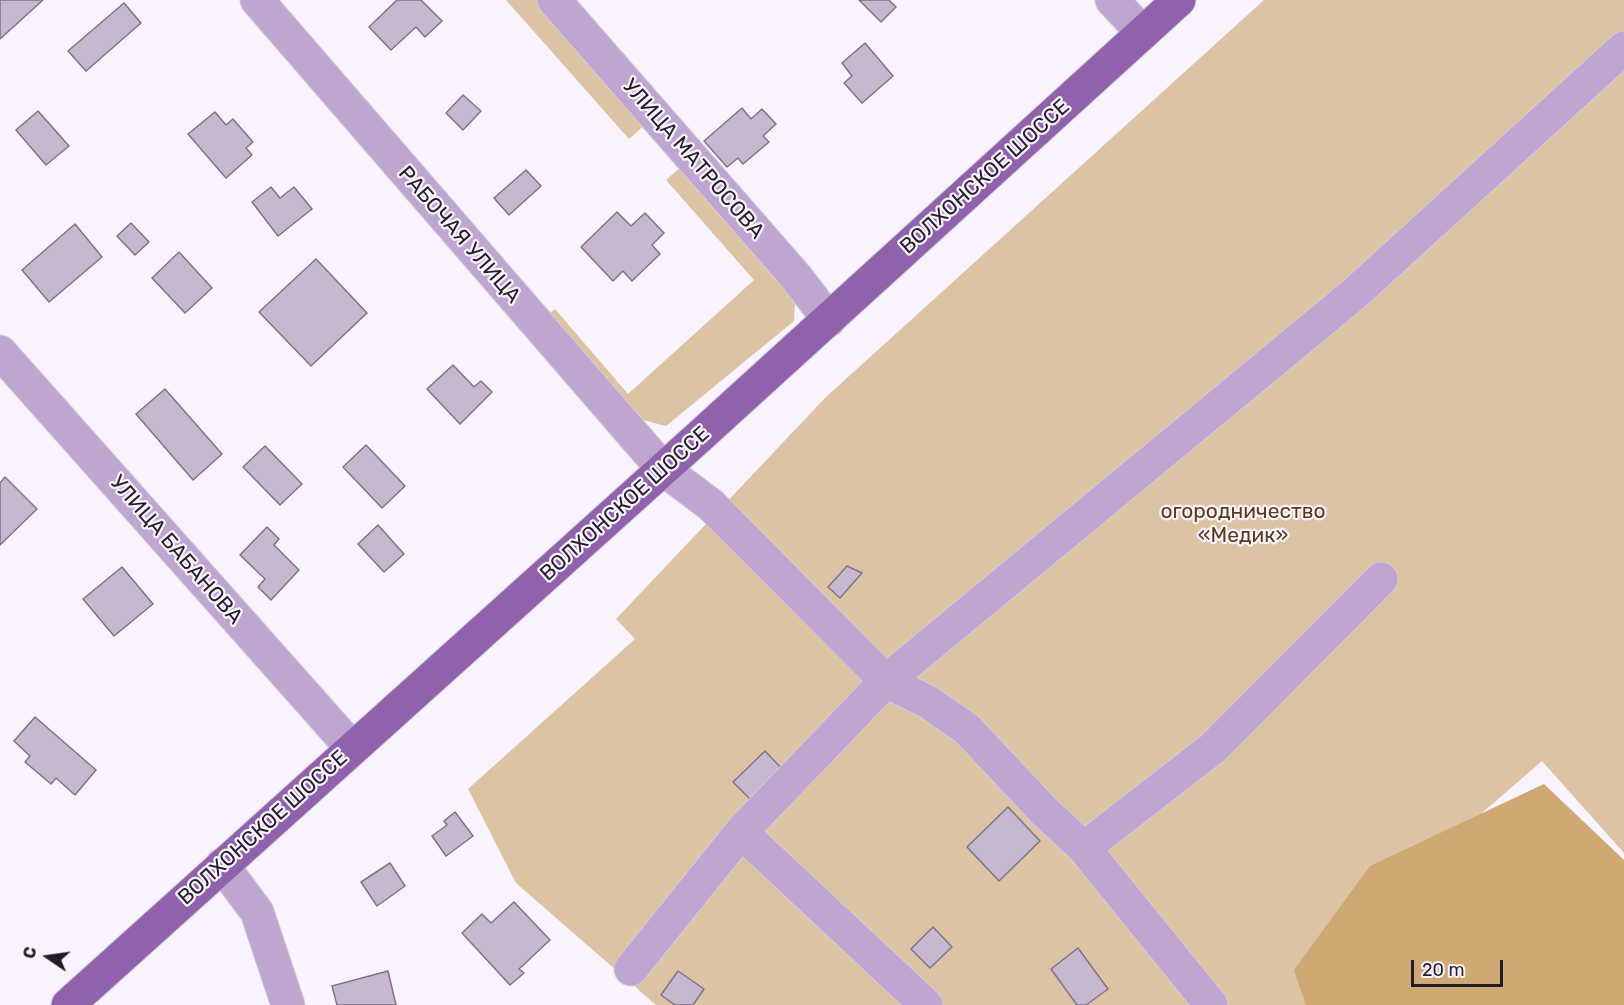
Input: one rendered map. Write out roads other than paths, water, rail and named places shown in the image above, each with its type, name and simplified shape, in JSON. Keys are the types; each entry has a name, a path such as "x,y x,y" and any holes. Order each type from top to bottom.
{"main road":[{"name":"ВОЛХОНСКОЕ ШОССЕ","path":"68,1005 829,320 1179,0"}],"street":[{"name":"РАБОЧАЯ УЛИЦА","path":"257,0 663,469 711,505 886,681 928,702 967,729 1044,811 1084,848 1210,1005"},
{"name":"УЛИЦА МАТРОСОВА","path":"554,0 797,278 829,320"},
{"path":"1112,0 1143,33"},
{"path":"631,969 741,832 886,681 1354,294 1624,48"},
{"name":"УЛИЦА БАБАНОВА","path":"5,365 352,748"},
{"path":"1084,848 1213,748 1381,579"},
{"path":"741,832 926,1005"},
{"path":"222,865 257,912 288,1005"}],"park label":[{"name":"огородничество «Медик»","path":"1243,524"}]}
